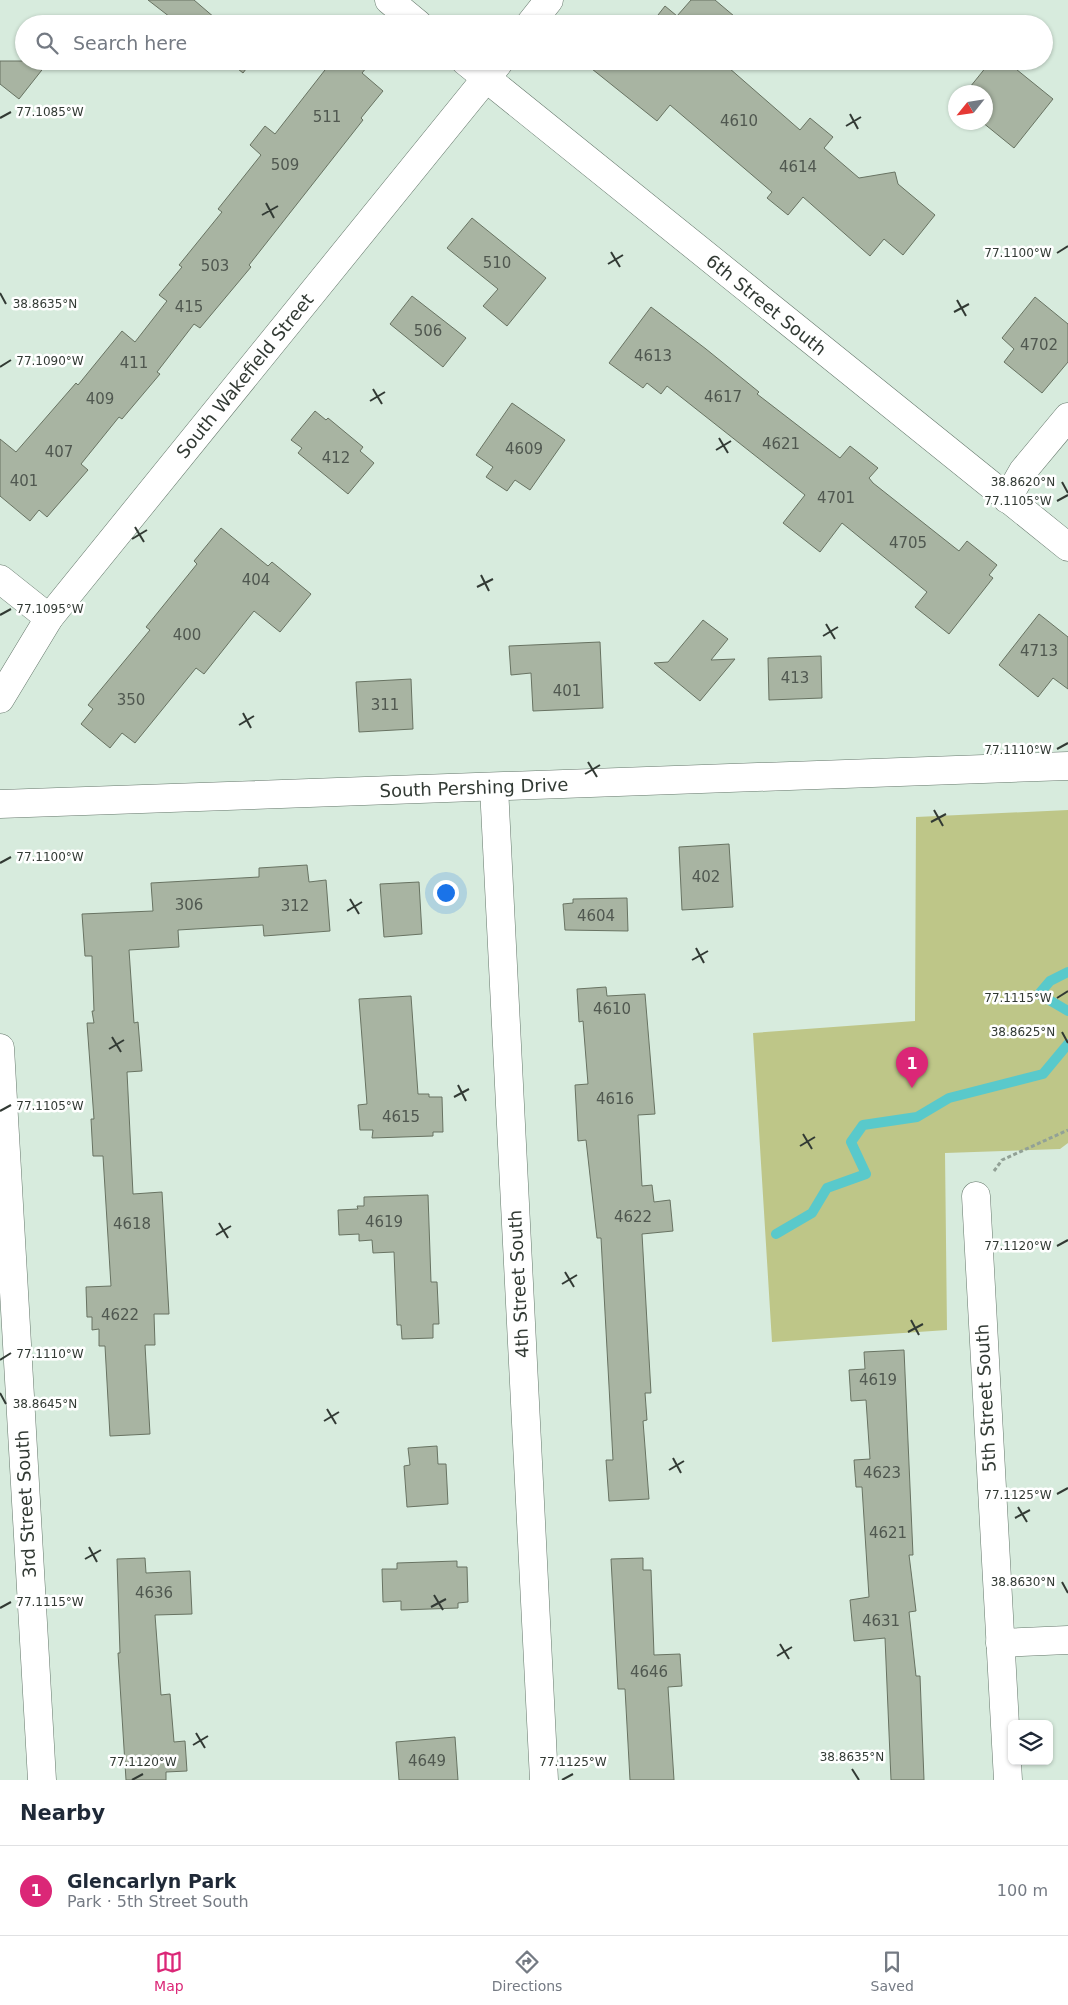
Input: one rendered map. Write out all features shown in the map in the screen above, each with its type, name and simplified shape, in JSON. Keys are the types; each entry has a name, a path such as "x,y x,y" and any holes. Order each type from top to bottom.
{"street":[{"path":"389,0 407,15"},
{"path":"537,15 549,0"},
{"name":"6th Street South","path":"493,70 1068,547"},
{"name":"South Wakefield Street","path":"0,699 49,618 493,70"},
{"path":"1008,499 1023,471 1068,417"},
{"path":"0,579 49,618"},
{"name":"South Pershing Drive","path":"0,804 1068,766"},
{"name":"4th Street South","path":"494,787 544,1780"},
{"name":"3rd Street South","path":"0,1048 42,1780"},
{"name":"5th Street South","path":"976,1196 1008,1780"},
{"path":"1000,1643 1068,1640"}],"path":[{"path":"976,1196 1002,1160 1068,1130"}],"green space":[{"path":"1068,810 1068,1143 1060,1149 945,1153 947,1330 772,1342 753,1033 915,1021 916,817"}],"building":[{"path":"148,0 194,0 212,15 167,15"},
{"path":"691,0 715,0 733,15 678,15"},
{"path":"665,6 676,15 658,15"},
{"path":"0,61 15,61 15,70 42,70 19,99 0,84"},
{"path":"325,70 364,70 362,73 383,91 361,118 363,120 249,265 251,267 200,328 194,324 157,372 160,374 122,419 119,417 81,464 88,470 47,517 39,510 30,521 0,496 0,439 16,452 76,383 78,385 122,331 135,342 167,301 159,295 182,267 179,265 222,212 218,209 261,155 250,145 265,126 275,134"},
{"path":"593,70 731,70 800,130 810,118 833,137 824,148 859,178 895,172 898,184 935,215 903,255 884,239 870,256 803,197 788,215 767,198 772,192 670,105 657,121"},
{"path":"984,70 1017,70 1053,99 1014,148 992,130 993,85 972,85"},
{"path":"472,218 546,278 507,326 483,306 498,289 447,248"},
{"path":"412,296 466,338 443,367 390,324"},
{"path":"1035,297 1068,324 1068,362 1042,393 1004,362 1014,349 1002,338"},
{"path":"651,307 759,392 757,394 840,458 850,446 878,468 869,478 873,483 959,551 967,541 997,565 989,575 993,578 949,634 915,607 927,592 842,523 820,552 783,523 805,495 667,386 661,394 647,383 643,388 609,363"},
{"path":"512,403 565,440 530,490 515,480 507,491 486,477 493,467 476,455"},
{"path":"315,411 326,420 328,418 363,447 360,451 374,463 348,494 298,453 302,448 291,440"},
{"path":"221,528 268,566 272,562 311,594 280,632 254,611 204,674 196,668 135,743 122,733 110,748 81,724 93,709 88,705 150,630 146,627 197,564 194,561"},
{"path":"1039,614 1068,637 1068,689 1053,678 1038,697 999,665"},
{"path":"703,620 728,639 711,660 735,659 700,701 654,663 668,662"},
{"path":"600,642 603,708 533,711 531,673 511,675 509,646"},
{"path":"821,656 822,698 769,700 768,658"},
{"path":"411,679 413,729 359,732 356,682"},
{"path":"729,844 733,907 682,910 679,847"},
{"path":"307,865 309,882 326,880 330,931 264,936 263,925 178,930 179,947 129,950 134,1023 138,1022 142,1071 127,1072 133,1194 162,1192 169,1314 154,1314 155,1345 145,1345 150,1434 110,1436 105,1346 99,1346 99,1329 92,1330 92,1317 87,1317 86,1287 111,1286 103,1156 93,1156 91,1119 94,1119 87,1023 94,1023 92,1011 94,1011 92,956 85,956 82,914 153,911 151,883 259,877 259,868"},
{"path":"419,882 422,934 384,937 380,884"},
{"path":"627,898 628,931 565,930 563,904 573,903 573,899"},
{"path":"606,987 607,996 645,994 655,1114 638,1115 642,1186 652,1185 654,1202 670,1200 673,1231 642,1234 651,1393 645,1393 647,1420 643,1421 649,1499 609,1501 606,1460 613,1460 601,1238 597,1238 586,1140 578,1141 575,1085 588,1084 583,1021 579,1022 577,989"},
{"path":"411,996 418,1094 429,1094 429,1097 442,1097 443,1132 433,1132 433,1136 372,1138 373,1130 360,1130 358,1105 367,1104 359,999"},
{"path":"428,1195 431,1282 437,1282 439,1324 433,1324 433,1338 402,1339 401,1325 397,1325 394,1252 373,1253 372,1240 359,1241 359,1234 339,1235 338,1210 358,1209 357,1206 364,1206 364,1197"},
{"path":"904,1350 913,1555 909,1555 916,1611 909,1612 916,1676 920,1676 924,1780 891,1780 885,1638 854,1641 850,1600 869,1597 862,1487 856,1487 854,1460 870,1459 866,1400 851,1401 849,1370 865,1369 864,1352"},
{"path":"437,1446 438,1464 446,1464 448,1504 407,1507 404,1466 410,1465 408,1448"},
{"path":"145,1558 146,1573 190,1571 192,1614 155,1615 161,1695 170,1694 174,1742 185,1741 187,1771 166,1772 166,1780 126,1780 118,1653 120,1653 117,1559"},
{"path":"643,1558 643,1570 651,1570 654,1655 680,1654 682,1686 668,1687 674,1780 630,1780 625,1689 618,1689 611,1559"},
{"path":"457,1561 457,1567 467,1567 468,1602 458,1603 458,1608 401,1610 401,1601 383,1602 382,1569 397,1569 397,1563"},
{"path":"455,1737 458,1780 399,1780 396,1742"}],"waterway":[{"path":"1068,972 1050,981 1039,994 1068,1011"},
{"path":"776,1234 812,1213 827,1188 866,1174 851,1142 863,1125 917,1117 949,1098 1043,1074 1068,1044"}],"place":[{"name":"Glencarlyn Park","path":"912,1088"}]}
